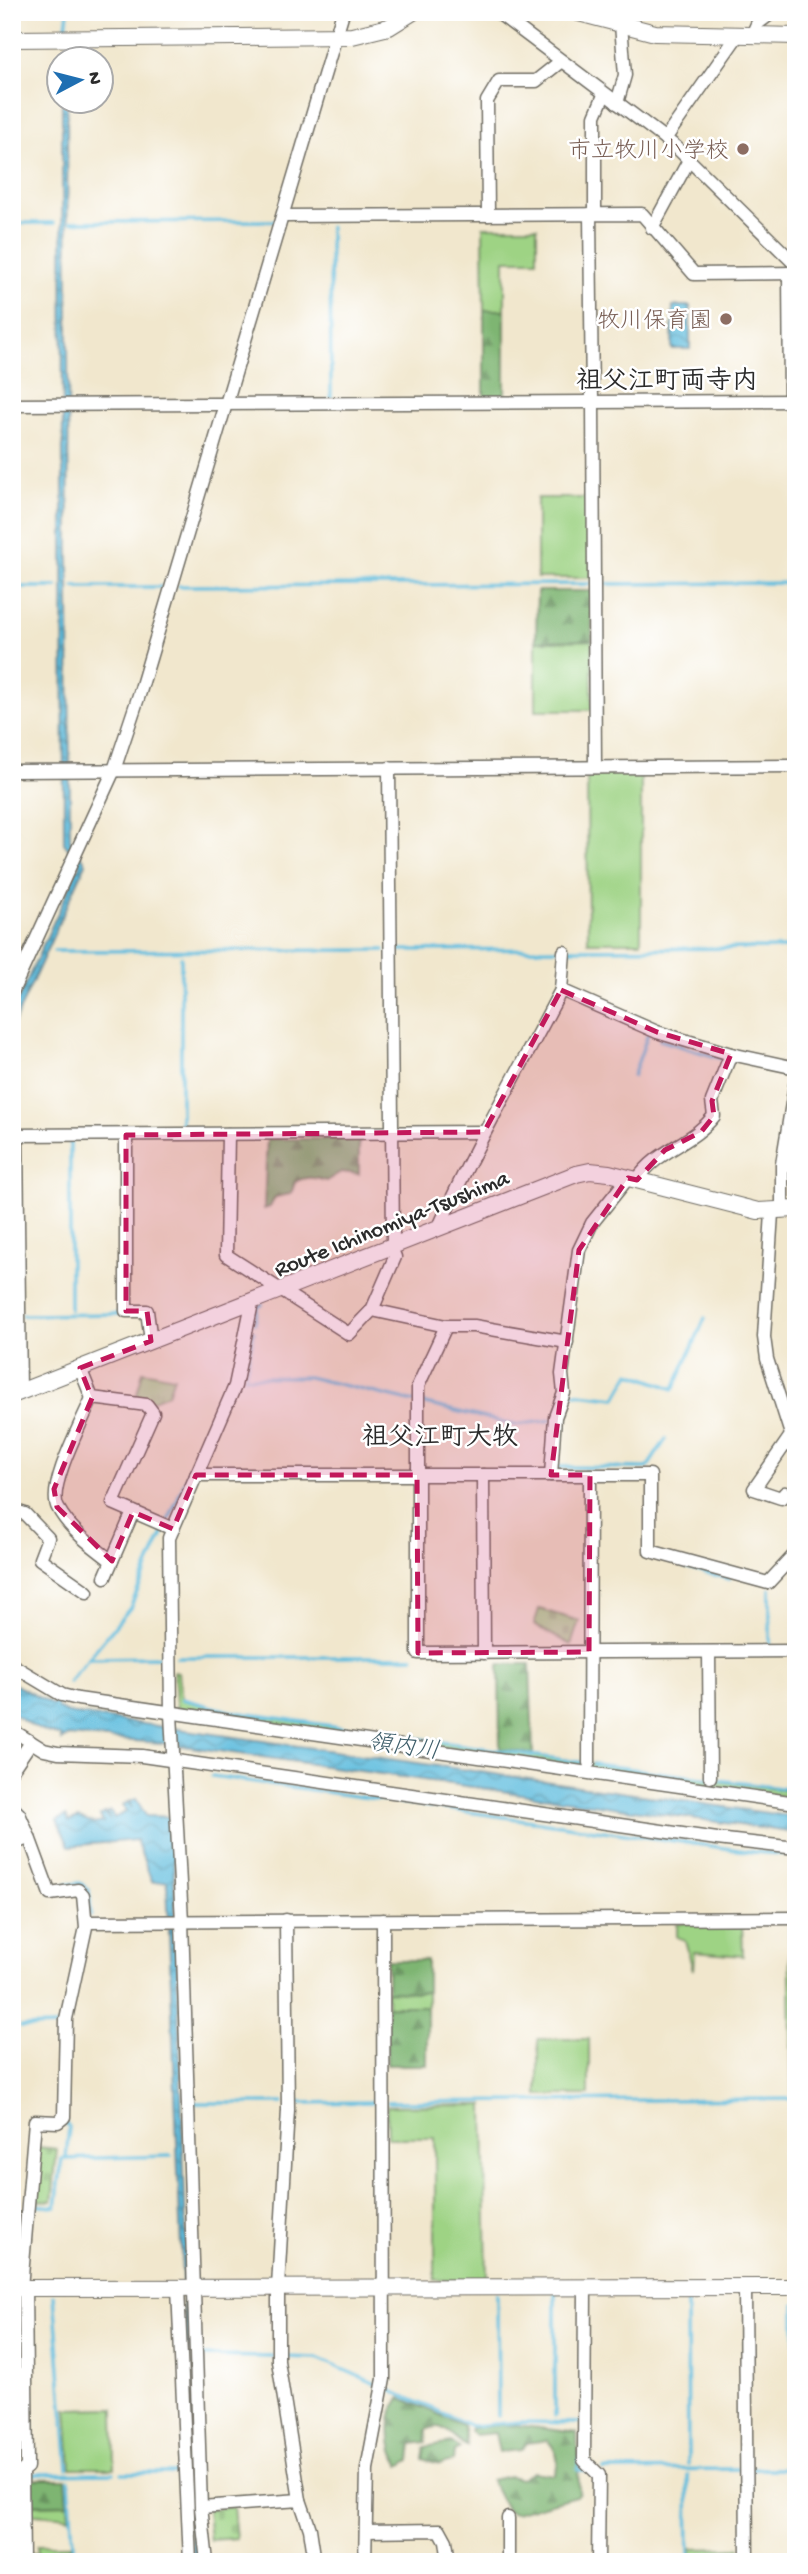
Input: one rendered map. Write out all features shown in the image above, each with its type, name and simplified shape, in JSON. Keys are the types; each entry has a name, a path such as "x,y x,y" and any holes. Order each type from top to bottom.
{"street":[{"path":"12,992 114,770 284,216 343,12"},
{"path":"12,39 337,37 368,34 389,27 413,12"},
{"path":"12,405 793,401 794,270 689,160 665,139 559,62 497,12"},
{"path":"575,12 620,19 655,33 796,36"},
{"path":"665,139 745,35 773,12"},
{"path":"617,103 625,75 620,19"},
{"path":"488,215 487,101 499,81 536,82 559,62"},
{"path":"595,767 592,214 596,116 604,95"},
{"path":"652,228 689,160"},
{"path":"284,216 642,214 694,274 794,270"},
{"path":"12,771 796,766"},
{"path":"228,1134 226,1255 349,1334 372,1310 395,1257 391,1245 389,768"},
{"path":"439,1227 484,1132 493,1122 561,990 564,952"},
{"path":"561,990 657,1032 731,1054 796,1068"},
{"path":"551,1475 555,1418 564,1393 562,1374 579,1250 592,1223 646,1166 665,1150 701,1132 714,1116 712,1101 731,1054"},
{"path":"796,1079 782,1164 783,1211 764,1337 767,1359 796,1450"},
{"path":"16,1393 15,1135 484,1132"},
{"path":"125,1135 127,1311 147,1311 151,1341"},
{"name":"Route Ichinomiya-Tsushima","path":"16,1393 576,1174 590,1171 783,1211"},
{"path":"190,2562 169,1538 236,1386 251,1308 248,1303"},
{"path":"372,1310 446,1326 474,1326 567,1342"},
{"path":"446,1326 418,1386 418,1653 796,1651"},
{"path":"80,1368 92,1398 54,1489 57,1507 84,1540 112,1561"},
{"path":"92,1398 147,1405 153,1413 113,1503 173,1529"},
{"path":"796,1420 790,1435 754,1489 781,1498 785,1493 796,1498"},
{"path":"196,1475 650,1475 650,1551 768,1583 796,1553"},
{"path":"483,1475 484,1653"},
{"path":"589,1763 590,1475"},
{"path":"12,1510 24,1514 48,1538 40,1559 87,1592"},
{"path":"105,1577 133,1512"},
{"path":"709,1652 709,1777"},
{"path":"12,1665 62,1695 796,1803"},
{"path":"12,1730 31,1742 58,1753 174,1760 704,1838 796,1848"},
{"path":"12,1770 31,1742"},
{"path":"12,1807 19,1814 29,1836 50,1894 78,1890 83,1895 86,1922 65,2019 64,2117 58,2122 35,2121 19,2288 27,2467 22,2471 23,2562"},
{"path":"12,1846 29,1836"},
{"path":"86,1922 796,1918"},
{"path":"286,1920 288,2110 278,2287 278,2357 300,2500 310,2529 314,2560 297,2562"},
{"path":"365,2562 368,2469 383,2384 383,1920"},
{"path":"585,2287 584,2460 599,2475 598,2562"},
{"path":"744,2287 747,2562"},
{"path":"19,2288 796,2287"},
{"path":"186,2288 207,2562"},
{"path":"201,2507 300,2500"},
{"path":"508,2518 508,2562"},
{"path":"366,2531 440,2530 446,2541 449,2562"}],"highlighted area":[{"path":"561,990 657,1032 731,1054 712,1101 714,1116 701,1132 665,1150 637,1180 628,1178 579,1250 551,1475 590,1475 589,1652 418,1653 417,1475 196,1475 173,1529 133,1512 112,1561 57,1507 54,1489 92,1398 80,1368 151,1341 147,1311 126,1311 126,1135 484,1132"}],"green space":[{"path":"483,227 537,227 537,260 505,260 505,310 484,310"},
{"path":"484,310 505,310 505,397 484,397"},
{"path":"537,498 591,498 591,578 537,578"},
{"path":"537,591 592,591 592,640 536,641"},
{"path":"592,640 592,710 536,710 536,641"},
{"path":"587,771 641,771 641,942 588,942"},
{"path":"267,1139 356,1139 359,1141 359,1174 341,1172 326,1181 310,1178 299,1180 295,1182 291,1194 275,1197 270,1207 264,1209"},
{"path":"143,1371 174,1377 168,1394 153,1400 136,1398"},
{"path":"539,1609 579,1621 571,1645 534,1625"},
{"path":"499,1664 530,1664 533,1754 500,1749"},
{"path":"174,1671 178,1672 182,1699 229,1712 796,1792 796,1798 182,1710 176,1706"},
{"path":"742,1922 743,1956 694,1952 693,1970 685,1940 677,1937 677,1923"},
{"path":"789,1922 796,1922 796,2092 792,2092"},
{"path":"387,1960 427,1960 427,1992 387,1991"},
{"path":"387,1991 427,1992 427,2006 387,2006"},
{"path":"387,2006 427,2006 427,2065 387,2065"},
{"path":"538,2039 589,2039 589,2095 538,2095"},
{"path":"484,2105 487,2280 435,2280 435,2138 388,2138 387,2106"},
{"path":"36,2147 57,2149 52,2201 32,2200"},
{"path":"401,2398 463,2425 467,2446 444,2429 433,2427 427,2430 426,2442 412,2444 410,2460 400,2466 393,2450 390,2431 393,2413"},
{"path":"114,2408 115,2468 71,2468 67,2409"},
{"path":"508,2424 577,2433 579,2492 576,2496 515,2513 507,2511 491,2480 509,2476 521,2479 533,2472 554,2475 557,2461 547,2440 527,2443 521,2450 499,2452 495,2433 474,2435 470,2431 471,2428"},
{"path":"451,2442 460,2448 454,2451 453,2461 440,2464 423,2459 425,2447"},
{"path":"24,2479 66,2479 68,2504 25,2505"},
{"path":"68,2504 69,2517 25,2513 25,2505"},
{"path":"233,2507 236,2538 210,2540 207,2509"},
{"path":"37,2545 70,2545 71,2562 25,2562 25,2553 37,2553"},
{"path":"740,2548 740,2562 691,2562 691,2549"}],"water":[{"path":"62,116 67,116 70,840 86,863 12,1027 12,1014 80,864 64,843"},
{"path":"673,306 690,306 690,349 672,349"},
{"path":"12,1683 67,1713 796,1817 796,1833 162,1743 67,1736 62,1741 61,1736 36,1728 12,1713"},
{"path":"136,1799 146,1816 172,1817 190,2356 200,2562 193,2562 167,1881 152,1882 136,1840 69,1846 57,1820 66,1816 69,1822 78,1818 94,1824 103,1822 100,1816 105,1813 110,1820 107,1813 111,1811 114,1818 126,1812 123,1805 128,1802 132,1808 129,1802"}],"waterway":[{"path":"66,27 68,12"},
{"path":"71,222 276,221"},
{"path":"12,223 54,223"},
{"path":"330,227 331,397"},
{"path":"599,584 796,583"},
{"path":"179,586 591,584"},
{"path":"12,587 57,587"},
{"path":"74,587 161,587"},
{"path":"567,949 796,948"},
{"path":"399,950 560,949"},
{"path":"54,951 384,950"},
{"path":"181,957 181,1130"},
{"path":"633,1076 648,1034"},
{"path":"660,1040 723,1059"},
{"path":"70,1139 70,1310"},
{"path":"255,1323 258,1307 262,1305"},
{"path":"23,1315 124,1314"},
{"path":"570,1393 616,1398 630,1373 674,1389 705,1318"},
{"path":"254,1331 245,1377 308,1377 414,1402"},
{"path":"168,1521 227,1385"},
{"path":"421,1403 515,1425 552,1420"},
{"path":"556,1467 647,1468 666,1439"},
{"path":"69,1682 130,1608 163,1533"},
{"path":"683,1566 729,1579"},
{"path":"770,1589 770,1646"},
{"path":"89,1658 163,1657"},
{"path":"177,1657 413,1657"},
{"name":"領内川","path":"182,1699 229,1711 585,1763"},
{"path":"53,1711 58,1700"},
{"path":"593,1764 796,1790"},
{"path":"212,1776 753,1852 796,1855"},
{"path":"12,1799 26,1816"},
{"path":"47,1867 54,1886 80,1883 89,1890 91,1915"},
{"path":"21,2027 60,2026"},
{"path":"388,2102 796,2099"},
{"path":"293,2103 378,2102"},
{"path":"193,2103 283,2103"},
{"path":"66,2123 69,2127 66,2158"},
{"path":"32,2205 56,2207 62,2159 171,2156"},
{"path":"497,2293 498,2416"},
{"path":"555,2293 555,2416"},
{"path":"54,2296 68,2468"},
{"path":"687,2302 688,2464"},
{"path":"795,2304 796,2377"},
{"path":"200,2356 274,2357"},
{"path":"282,2357 317,2358 472,2426 520,2422 581,2423"},
{"path":"579,2459 578,2470 587,2470"},
{"path":"603,2470 740,2469"},
{"path":"752,2469 796,2469"},
{"path":"26,2474 114,2473"},
{"path":"122,2473 179,2473"},
{"path":"688,2475 689,2562"},
{"path":"69,2480 74,2562"}],"place":[{"name":"市立牧川小学校","path":"743,149"},
{"name":"牧川保育園","path":"726,319"}],"district":[{"name":"祖父江町両寺内","path":"667,379"},
{"name":"祖父江町大牧","path":"440,1435"}]}
